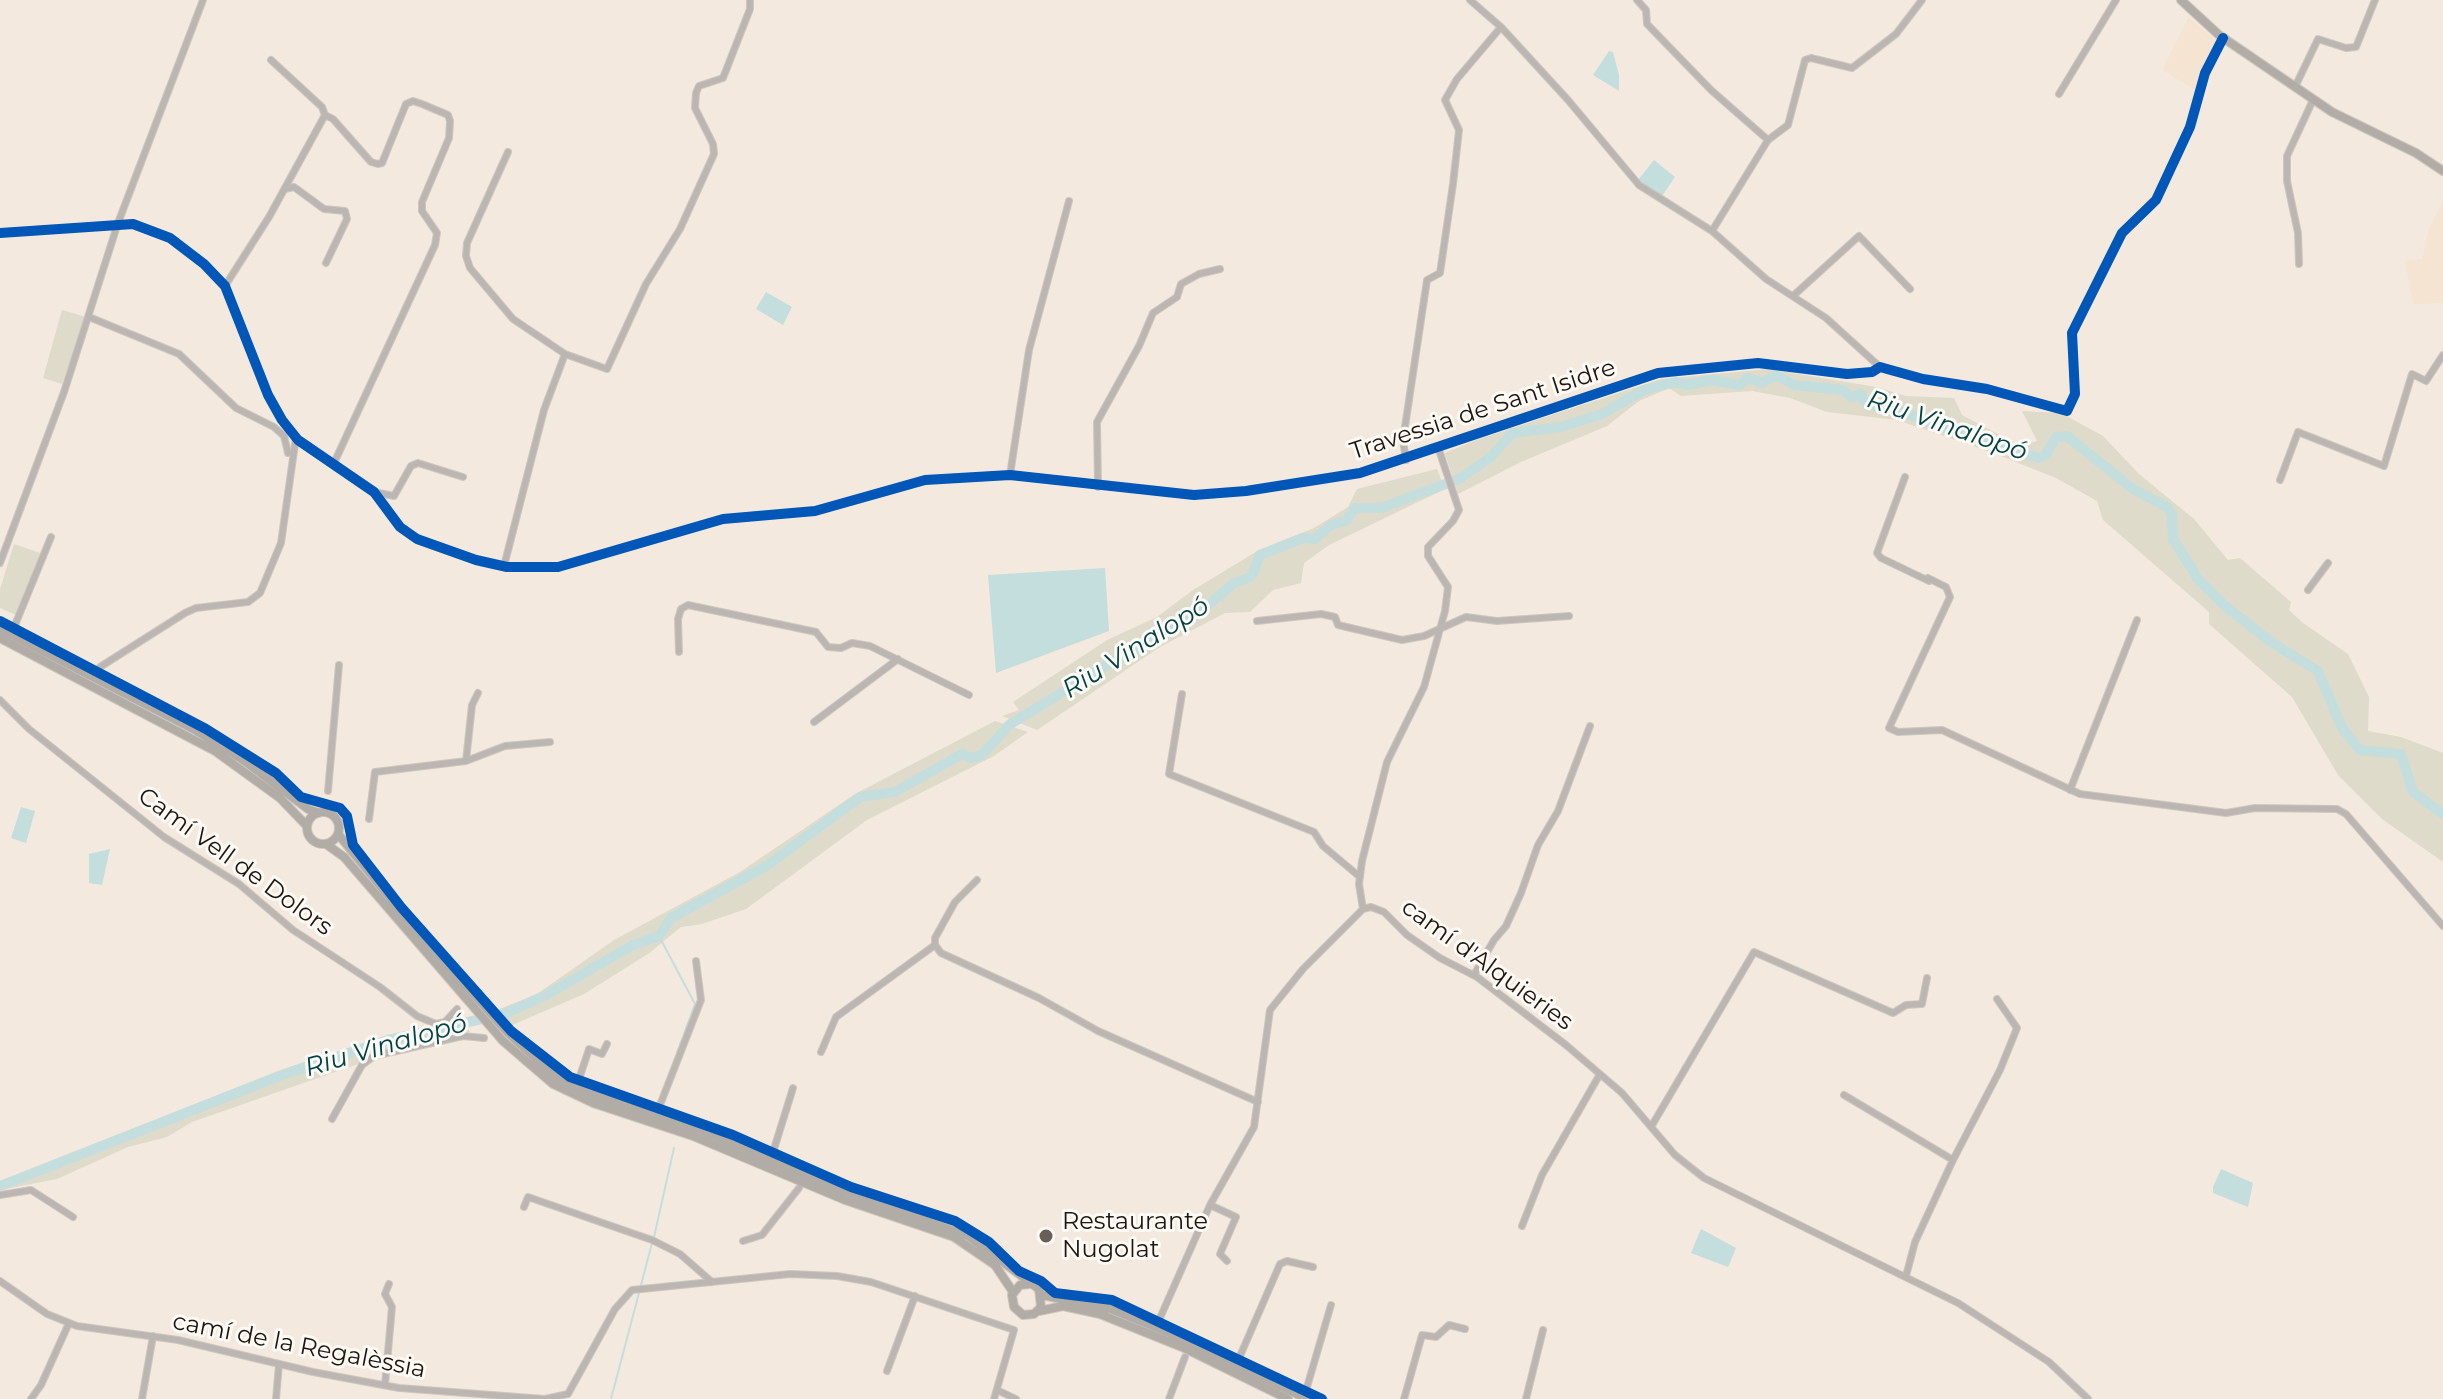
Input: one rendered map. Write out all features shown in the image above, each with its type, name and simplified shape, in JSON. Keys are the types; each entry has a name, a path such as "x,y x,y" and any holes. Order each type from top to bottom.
{"main road":[{"path":"2181,0 2223,38 2313,100 2443,171"},
{"path":"0,629 195,730 308,809 333,816 338,834 474,1001"},
{"path":"0,638 215,751 280,798 307,826 311,839 326,844 344,857 541,1076 578,1097 703,1140 845,1200 954,1237 995,1265 1013,1292"},
{"path":"307,826 319,813"},
{"path":"326,844 338,834"},
{"path":"506,1038 542,1067 574,1087 700,1130 844,1191 956,1230 985,1247 1042,1295 1111,1309 1167,1332 1307,1399"},
{"path":"1030,1284 1020,1285 1013,1292 1011,1300 1019,1313 1028,1315 1063,1306 1100,1314 1182,1347 1288,1399"},
{"path":"1038,1311 1042,1295"}],"street":[{"path":"0,563 89,317 118,223 203,0"},
{"path":"508,152 467,243 466,256 470,268 513,319 565,354 607,369 646,284 680,229 714,154 713,144 695,108 696,93 699,86 723,78 750,9 750,0"},
{"path":"1470,0 1501,27 1639,185 1712,231 1766,279 1826,318 1880,367"},
{"path":"1637,0 1646,10 1647,24 1711,90 1768,140"},
{"path":"1712,231 1768,140 1788,125 1805,60 1811,58 1852,68 1896,34 1922,0"},
{"path":"2059,94 2116,0"},
{"path":"2295,87 2318,39 2346,48 2356,47 2375,0"},
{"path":"1406,460 1403,440 1427,280 1440,273 1459,130 1445,100 1457,79 1501,27"},
{"name":"Travessia de Sant Isidre","path":"0,233 118,223 150,228 170,238 204,264 225,286 268,395 296,437 374,492 400,527 417,539 476,560 504,566 558,567 723,519 815,511 925,480 1010,475 1098,487 1194,495 1246,491 1360,473 1439,450 1658,373 1758,363 1847,374 1872,372 1880,367 1937,382 1987,389 2067,411 2075,394 2072,333 2122,233 2156,200 2190,127 2205,73 2223,38"},
{"path":"271,60 322,107 325,115 333,119 371,162 382,163 406,104 413,101 422,104 448,115 450,121 449,138 422,202 422,211 437,233 435,245 334,463"},
{"path":"2299,264 2298,233 2287,181 2287,156 2313,100"},
{"path":"225,286 325,115"},
{"path":"284,189 294,187 324,209 345,211 347,219 326,263"},
{"path":"1010,475 1029,350 1069,201"},
{"path":"1793,296 1859,236 1910,289"},
{"path":"1098,487 1097,422 1139,346 1153,313 1177,297 1181,284 1199,274 1220,269"},
{"path":"89,317 179,354 236,408 274,427 284,436 290,469"},
{"path":"504,566 544,410 565,354"},
{"path":"2280,480 2298,432 2384,466 2412,374 2426,381 2443,355"},
{"path":"100,667 185,613 196,608 248,602 260,593 281,543 296,437"},
{"path":"1363,909 1360,877 1390,753 1424,687 1441,627 1448,587 1444,575 1428,556 1428,547 1457,515 1439,450"},
{"path":"374,492 394,496 411,466 418,463 463,477"},
{"path":"1905,477 1877,553 1946,587 1950,597 1889,728 1898,732 1942,730 2070,790 2091,796 2226,813 2255,808 2337,809 2346,814 2443,926"},
{"path":"15,625 51,537"},
{"path":"2308,590 2328,563"},
{"path":"679,652 678,619 681,609 688,605 816,632 828,647 841,648 852,643 870,646 969,695"},
{"path":"1257,621 1321,614 1335,617 1338,625 1402,640 1466,617 1497,621 1569,616"},
{"path":"2070,790 2137,620"},
{"path":"814,722 898,659"},
{"path":"328,791 339,665"},
{"path":"466,761 472,705 478,693"},
{"path":"1182,694 1169,774 1314,832 1323,846 1360,877"},
{"name":"Camí Vell de Dolors","path":"0,700 29,729 164,837 239,884 293,930 380,987 417,1016 436,1024 445,1022 457,1009"},
{"path":"1474,975 1516,904 1538,845 1558,811 1590,726"},
{"path":"369,819 375,772 466,761 505,746 550,742"},
{"path":"977,880 955,902 935,938 935,945 941,953 1039,998 1098,1031 1258,1102"},
{"name":"camí d'Alquieries","path":"1160,1318 1210,1205 1254,1127 1270,1010 1303,969 1363,909 1384,912 1407,935 1474,975 1600,1074 1675,1155 1704,1178 1906,1276 2010,1335 2049,1362 2088,1399"},
{"path":"821,1052 836,1017 935,945"},
{"path":"1651,1127 1754,952 1893,1013 1906,1005 1922,1004 1927,978"},
{"path":"660,1105 701,1000 696,961"},
{"path":"1906,1276 1915,1242 2000,1070 2017,1028 1997,999"},
{"path":"332,1119 362,1065 374,1056 463,1036 484,1038"},
{"path":"580,1076 589,1049 602,1054 607,1044"},
{"path":"1522,1226 1542,1175 1600,1074"},
{"path":"774,1149 793,1088"},
{"path":"1844,1095 1953,1160"},
{"path":"743,1241 762,1235 799,1188"},
{"path":"0,1195 31,1190 73,1217"},
{"path":"524,1207 528,1197 652,1240 680,1254 712,1282"},
{"path":"1210,1205 1236,1217 1220,1254 1227,1261"},
{"path":"1240,1356 1280,1264 1287,1261 1313,1267"},
{"name":"camí de la Regalèssia","path":"0,1281 47,1314 69,1323 153,1336 385,1385 560,1398 568,1394 625,1296 642,1287 811,1274 871,1282 1014,1330 997,1390"},
{"path":"385,1385 392,1307 385,1294 389,1284"},
{"path":"887,1371 915,1296"},
{"path":"1307,1387 1331,1305"},
{"path":"31,1399 69,1323"},
{"path":"1404,1399 1422,1335 1436,1337 1449,1325 1465,1329"},
{"path":"1526,1399 1543,1330"},
{"path":"142,1399 153,1336"},
{"path":"1169,1399 1185,1357"},
{"path":"276,1399 279,1364"},
{"path":"412,1399 413,1389"},
{"path":"994,1399 997,1390 1016,1399"}],"shaded area":[{"path":"2189,17 2217,42 2197,91 2162,70"},
{"path":"2443,201 2443,303 2413,304 2405,261 2422,259 2428,232"},
{"path":"62,310 86,317 62,384 43,378"},
{"path":"1769,369 1876,387 1906,396 1954,398 1962,415 2020,446 2037,441 2022,411 2061,413 2103,436 2139,474 2194,519 2228,560 2240,558 2291,602 2289,610 2303,623 2348,654 2369,697 2368,731 2401,737 2443,753 2443,862 2382,819 2338,775 2292,697 2209,624 2209,612 2103,520 2097,501 2056,478 1993,453 1897,420 1827,412 1790,398 1752,391 1681,396 1669,388 1639,401 1607,426 1521,462 1458,494 1445,453 1476,440 1661,379"},
{"path":"1437,469 1445,489 1329,545 1304,563 1301,583 1273,590 1250,612 1225,613 1160,647 1037,730 1002,716 1019,710 1013,702 1107,640 1157,617 1193,590 1259,550 1314,528 1348,507 1357,489"},
{"path":"14,544 40,553 18,616 0,608 0,589"},
{"path":"995,721 1028,732 994,756 867,820 746,909 702,924 681,927 648,954 584,994 510,1026 497,1010 537,994 614,940 740,872 855,794"},
{"path":"458,1016 470,1032 386,1049 366,1056 358,1064 192,1122 167,1137 128,1147 57,1179 0,1190 0,1182 281,1070 324,1055 448,1024"}],"water":[{"path":"1609,51 1613,52 1619,75 1619,91 1593,75"},
{"path":"1654,160 1675,177 1662,196 1638,180"},
{"path":"766,292 792,307 783,325 756,309"},
{"path":"1105,568 1109,631 996,673 988,575"},
{"path":"21,807 35,811 26,843 11,838"},
{"path":"110,849 102,885 89,883 89,854"},
{"path":"2221,1169 2253,1183 2248,1207 2213,1193"},
{"path":"1701,1229 1736,1248 1728,1267 1691,1253"}],"waterway":[{"name":"Riu Vinalopó","path":"0,1186 282,1075 388,1040 504,1014 546,995 633,945 659,936 671,918 768,865 860,797 895,792 962,754 972,758 982,755 1009,725 1105,666 1188,622 1233,584 1252,576 1260,555 1303,538 1315,539 1331,525 1346,521 1355,508 1381,508 1459,479 1491,457 1512,433 1561,427 1602,414 1644,390 1676,382 1687,385 1711,380 1740,385 1748,378 1762,383 1776,375 1794,385 1843,390 1851,397 1861,394 1864,401 1878,407 1892,408 1974,439 2039,458 2046,455 2056,437 2067,436 2133,489 2167,507 2172,515 2173,539 2198,579 2224,605 2271,642 2318,671 2342,728 2360,750 2401,754 2413,792 2443,814"},
{"path":"659,936 695,1004 677,1053"},
{"path":"654,1237 674,1148"},
{"path":"641,1285 652,1243"},
{"path":"611,1399 639,1293"}],"cycle path":[{"path":"0,233 133,224 170,238 204,264 225,286 268,395 282,420 298,440 374,492 400,527 417,539 476,560 507,567 558,567 723,519 815,511 925,480 1010,475 1194,495 1246,491 1360,473 1658,373 1758,363 1847,374 1872,372 1880,367 1923,379 1987,389 2067,411 2075,394 2072,333 2122,233 2156,200 2190,127 2205,73 2223,38"},
{"path":"0,621 206,729 276,773 301,797 340,808 347,816 353,845 401,907 511,1031 570,1077 733,1135 851,1187 955,1221 989,1242 1019,1271 1041,1281 1055,1293 1112,1300 1322,1399"}],"place":[{"name":"Restaurante Nugolat","path":"1046,1236"}]}
